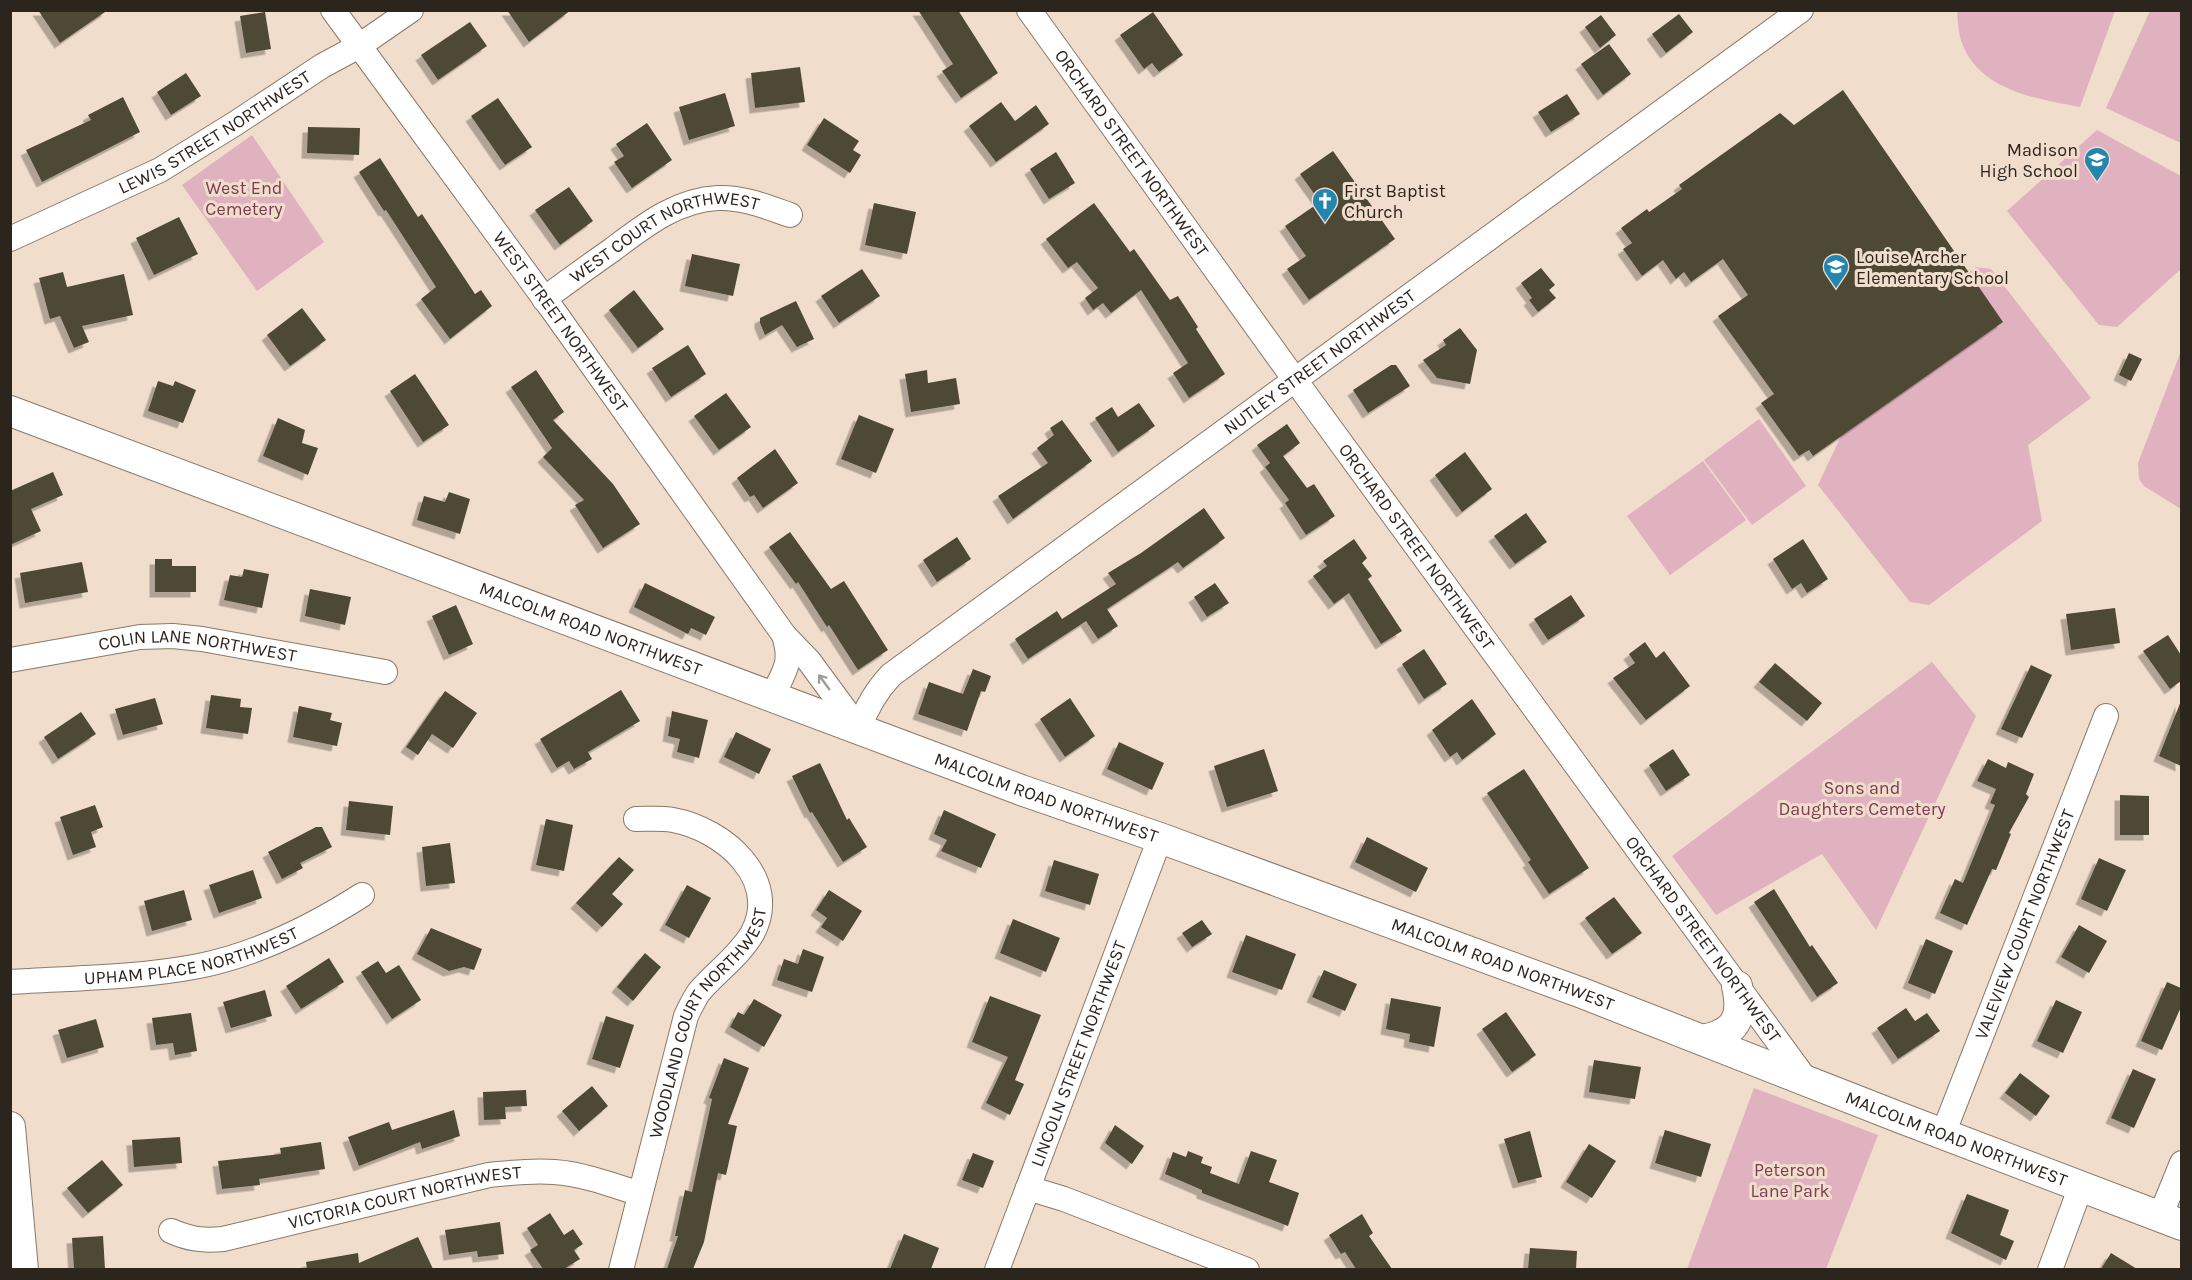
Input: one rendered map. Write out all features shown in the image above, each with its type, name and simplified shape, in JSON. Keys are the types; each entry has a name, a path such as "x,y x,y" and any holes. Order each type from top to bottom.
{"main road":[{"name":"MALCOLM ROAD NORTHWEST","path":"10,411 1021,790 1160,838 1703,1040 2171,1221"},
{"path":"1703,1040 1725,1032 1739,1017 1741,1007 1737,986"},
{"path":"10,1127 23,1269"}],"street":[{"name":"WEST STREET NORTHWEST","path":"333,10 544,299 784,636 809,661 859,729"},
{"name":"LEWIS STREET NORTHWEST","path":"10,239 160,170 237,123 322,66 359,46 411,10"},
{"name":"ORCHARD STREET NORTHWEST","path":"1029,10 1295,380 1806,1080"},
{"name":"NUTLEY STREET NORTHWEST","path":"859,729 875,692 891,675 1800,10"},
{"name":"WEST COURT NORTHWEST","path":"544,299 651,221 673,209 718,198 738,199 760,204 789,215"},
{"name":"COLIN LANE NORTHWEST","path":"10,660 140,637 173,636 202,639 386,672"},
{"path":"772,697 786,667 789,653 784,636"},
{"name":"VALEVIEW COURT NORTHWEST","path":"1943,1134 2106,716"},
{"name":"WOODLAND COURT NORTHWEST","path":"621,1269 686,1016 700,991 742,948 752,933 758,916 760,899 757,882 748,865 731,847 695,827 675,820 636,819"},
{"name":"LINCOLN STREET NORTHWEST","path":"997,1269 1160,838"},
{"name":"UPHAM PLACE NORTHWEST","path":"10,982 156,973 200,966 243,954 286,938 327,917 362,895"},
{"path":"2171,1221 2181,1163"},
{"name":"VICTORIA COURT NORTHWEST","path":"171,1231 187,1238 205,1241 223,1239 489,1175 525,1171 564,1173 640,1194"},
{"path":"2050,1269 2081,1186"},
{"path":"1028,1188 1064,1199 1247,1269"}],"green space":[{"path":"1957,10 2115,11 2080,107 2011,90 1981,72 1970,59 1962,43"},
{"path":"2150,11 2181,11 2181,143 2106,108"},
{"path":"2097,130 2181,176 2181,269 2117,327 2099,325 2007,211"},
{"name":"West End Cemetery","path":"252,135 324,242 257,291 182,185"},
{"path":"1976,267 1991,269 2091,398 2028,445 2042,521 1929,605 1910,602 1818,485 1849,419 1843,370"},
{"path":"2181,351 2181,509 2144,486 2139,479 2138,463"},
{"path":"1759,419 1806,486 1752,525 1704,460"},
{"path":"1703,461 1746,520 1670,575 1627,516"},
{"name":"Sons and Daughters Cemetery","path":"1932,662 1976,716 1876,930 1822,854 1716,915 1672,856"},
{"name":"Peterson Lane Park","path":"1754,1088 1878,1135 1826,1269 1687,1269"}],"building":[{"path":"38,10 108,10 60,43"},
{"path":"507,10 571,10 529,42"},
{"path":"918,10 958,10 998,73 961,98 942,71 953,64"},
{"path":"265,12 271,49 246,53 240,16"},
{"path":"1153,12 1183,55 1159,72 1152,63 1144,69 1120,35"},
{"path":"1679,14 1693,32 1666,53 1652,34"},
{"path":"1601,15 1616,35 1600,48 1585,27"},
{"path":"470,22 487,46 438,80 421,55"},
{"path":"1609,44 1631,74 1603,95 1581,64"},
{"path":"800,67 805,102 755,108 751,73"},
{"path":"186,73 201,96 171,115 157,92"},
{"path":"1843,90 2003,322 1813,456 1809,450 1799,456 1761,403 1774,394 1718,316 1748,295 1723,259 1691,282 1684,272 1676,279 1663,260 1642,276 1623,249 1632,243 1621,228 1647,209 1649,212 1682,189 1679,185 1780,113 1794,125"},
{"path":"725,93 735,126 689,140 679,107"},
{"path":"1567,94 1580,114 1551,132 1538,112"},
{"path":"123,97 140,132 42,182 26,150 91,120 88,115"},
{"path":"498,98 532,147 505,165 471,116"},
{"path":"1001,102 1015,121 1036,105 1049,124 996,162 969,126"},
{"path":"824,118 859,141 853,150 861,155 850,173 807,145"},
{"path":"647,123 672,160 632,188 614,162 624,156 616,144"},
{"path":"308,127 360,128 359,155 307,153"},
{"path":"1333,151 1395,239 1309,300 1287,269 1306,256 1285,226 1320,202 1300,174"},
{"path":"1056,152 1075,183 1049,199 1030,169"},
{"path":"380,158 418,217 422,214 475,294 481,290 492,306 450,339 421,299 436,287 359,172"},
{"path":"569,187 593,221 560,245 535,210"},
{"path":"874,203 916,212 907,254 865,245"},
{"path":"1094,203 1130,252 1134,249 1170,300 1178,296 1225,374 1189,398 1173,373 1188,363 1141,290 1111,313 1103,303 1093,310 1085,298 1098,288 1077,262 1068,268 1046,239"},
{"path":"179,217 198,254 154,275 136,238"},
{"path":"692,254 740,264 733,296 685,286"},
{"path":"1541,268 1555,285 1549,290 1556,298 1538,312 1529,300 1532,298 1521,283"},
{"path":"862,269 880,296 839,323 821,296"},
{"path":"63,272 67,287 124,274 133,315 82,326 89,342 74,348 60,316 50,319 39,278"},
{"path":"634,290 664,329 638,348 609,310"},
{"path":"796,301 814,339 797,347 782,325 765,335 760,318"},
{"path":"302,308 326,340 290,366 267,335"},
{"path":"1460,328 1477,350 1470,384 1437,378 1423,360 1446,345 1443,340"},
{"path":"688,345 706,374 671,397 652,368"},
{"path":"2129,353 2142,359 2131,381 2119,375"},
{"path":"1391,365 1396,365 1410,386 1368,413 1353,390"},
{"path":"536,370 564,412 553,420 613,484 640,524 603,548 575,505 584,500 543,457 552,448 511,387"},
{"path":"927,370 928,383 956,378 960,404 911,412 905,374"},
{"path":"415,374 449,425 423,442 390,391"},
{"path":"158,381 173,386 175,381 196,390 183,423 148,411"},
{"path":"726,393 751,427 719,450 694,416"},
{"path":"1139,403 1155,426 1118,452 1095,418 1112,407 1118,417"},
{"path":"859,415 894,429 876,473 841,459"},
{"path":"278,418 305,430 302,443 318,448 308,475 263,456"},
{"path":"1062,420 1092,461 1013,519 998,496 1048,463 1037,448 1054,435 1050,428"},
{"path":"1287,424 1300,443 1283,456 1307,488 1314,484 1335,516 1306,535 1285,503 1289,500 1265,467 1270,463 1257,445"},
{"path":"775,449 798,483 763,508 754,495 750,497 737,478"},
{"path":"1465,452 1492,489 1462,512 1435,475"},
{"path":"53,472 63,495 31,509 41,531 10,545 10,491"},
{"path":"449,492 470,499 460,534 417,520 424,496 445,502"},
{"path":"1204,508 1225,538 1183,568 1178,562 1107,609 1118,626 1098,639 1086,621 1028,659 1015,639 1057,611 1062,619 1116,584 1108,573 1141,553"},
{"path":"1526,513 1547,542 1515,564 1494,536"},
{"path":"790,532 831,589 844,581 888,650 858,670 798,582 796,584 769,547"},
{"path":"957,537 971,559 937,582 923,560"},
{"path":"1354,539 1367,558 1362,563 1372,576 1368,579 1402,631 1381,644 1349,593 1334,604 1313,576 1327,566 1323,561"},
{"path":"1803,539 1828,579 1807,593 1801,583 1792,589 1773,559"},
{"path":"155,559 172,559 172,566 196,566 196,592 155,592"},
{"path":"82,562 88,592 25,603 20,573"},
{"path":"244,569 269,574 262,608 224,600 230,575 242,577"},
{"path":"645,583 715,617 706,635 691,628 688,634 634,607"},
{"path":"1215,583 1229,603 1207,617 1194,597"},
{"path":"310,589 351,597 345,625 305,616"},
{"path":"1571,595 1585,616 1548,640 1534,619"},
{"path":"456,605 473,644 449,655 432,616"},
{"path":"2115,608 2120,643 2071,650 2066,614"},
{"path":"2168,635 2181,655 2181,681 2170,689 2143,651"},
{"path":"1645,642 1656,658 1664,651 1690,686 1646,720 1613,678 1635,663 1629,654"},
{"path":"1424,649 1447,684 1424,699 1402,664"},
{"path":"1775,663 1822,703 1807,721 1759,682"},
{"path":"2031,665 2052,675 2022,738 2001,729"},
{"path":"973,669 991,676 985,692 981,691 967,731 918,714 929,682 963,694"},
{"path":"621,690 640,721 588,752 592,759 574,769 569,761 557,768 540,739"},
{"path":"445,691 477,713 453,748 432,734 418,755 406,747"},
{"path":"211,695 241,699 240,707 252,708 248,734 206,728"},
{"path":"155,698 163,724 123,735 115,709"},
{"path":"1070,698 1095,736 1065,757 1040,719"},
{"path":"1472,699 1496,734 1462,760 1457,752 1450,757 1432,730"},
{"path":"2181,701 2181,766 2159,756"},
{"path":"299,706 332,713 330,720 342,723 337,746 293,737"},
{"path":"672,711 708,720 699,758 677,752 680,739 668,736"},
{"path":"81,712 96,734 58,759 44,737"},
{"path":"736,732 771,749 759,774 724,757"},
{"path":"1119,742 1164,763 1152,790 1107,769"},
{"path":"1264,749 1278,791 1227,807 1214,766"},
{"path":"1673,749 1690,775 1666,791 1649,765"},
{"path":"1988,759 2006,768 2008,762 2034,774 2026,794 2029,797 2009,833 2011,834 1996,870 1992,869 1967,925 1940,913 1955,879 1963,883 1995,805 1990,803 1996,789 1977,781"},
{"path":"820,763 847,820 849,818 867,847 843,862 812,812 810,813 792,776"},
{"path":"1524,769 1589,868 1549,894 1528,862 1531,860 1487,793"},
{"path":"2120,795 2149,796 2149,835 2120,835"},
{"path":"349,801 393,806 390,835 346,830"},
{"path":"95,805 103,827 91,832 96,847 73,855 60,817"},
{"path":"944,810 996,834 981,868 941,851 947,840 934,834"},
{"path":"546,819 573,825 564,871 536,865"},
{"path":"316,827 322,827 332,847 300,863 303,868 282,879 268,852"},
{"path":"1367,837 1428,868 1416,892 1355,862"},
{"path":"450,843 455,883 426,886 422,847"},
{"path":"619,857 634,870 612,894 623,904 602,927 576,903"},
{"path":"2099,858 2126,870 2107,911 2081,899"},
{"path":"1054,860 1099,874 1090,905 1045,891"},
{"path":"253,870 262,898 219,913 209,885"},
{"path":"687,885 711,898 689,938 665,925"},
{"path":"1774,889 1810,947 1812,945 1838,983 1817,997 1754,902"},
{"path":"184,890 192,920 152,931 144,901"},
{"path":"829,890 862,911 843,941 821,927 827,918 816,910"},
{"path":"1614,897 1642,933 1612,954 1585,918"},
{"path":"1013,919 1060,938 1046,972 1000,953"},
{"path":"1202,920 1212,934 1192,947 1182,933"},
{"path":"2079,925 2107,941 2089,973 2061,957"},
{"path":"431,928 482,949 474,970 464,967 449,971 417,954"},
{"path":"1246,935 1296,954 1282,990 1232,972"},
{"path":"1926,939 1953,951 1935,994 1908,983"},
{"path":"803,949 824,957 812,992 777,980 784,959 798,964"},
{"path":"645,953 661,967 633,1001 617,987"},
{"path":"329,958 344,982 301,1009 286,986"},
{"path":"378,961 386,973 399,965 421,1000 392,1019 361,972"},
{"path":"1324,970 1357,984 1345,1011 1312,997"},
{"path":"2167,982 2181,988 2181,1007 2162,1050 2141,1041"},
{"path":"265,990 272,1016 231,1028 223,1002"},
{"path":"990,996 1041,1015 1015,1080 1024,1084 1010,1115 986,1103 1008,1057 972,1042"},
{"path":"1391,998 1441,1007 1434,1047 1409,1042 1410,1034 1386,1029"},
{"path":"754,999 782,1015 764,1047 730,1027 738,1012 744,1015"},
{"path":"2056,1000 2082,1012 2063,1053 2037,1041"},
{"path":"1906,1008 1915,1021 1927,1013 1940,1031 1898,1059 1877,1028"},
{"path":"1506,1012 1536,1055 1512,1072 1482,1029"},
{"path":"191,1013 197,1051 175,1055 173,1043 156,1045 152,1018"},
{"path":"606,1016 634,1025 620,1068 592,1059"},
{"path":"96,1019 104,1047 67,1058 58,1030"},
{"path":"724,1058 749,1068 728,1124 737,1126 726,1175 718,1173 704,1242 693,1269 667,1269 678,1236 675,1236 685,1190 692,1192 712,1099 709,1098"},
{"path":"1594,1060 1641,1067 1635,1099 1589,1092"},
{"path":"2133,1069 2156,1079 2134,1128 2111,1118"},
{"path":"2020,1073 2050,1096 2036,1116 2005,1093"},
{"path":"592,1086 608,1106 579,1131 562,1111"},
{"path":"526,1090 527,1106 505,1107 506,1119 484,1120 483,1092"},
{"path":"454,1110 460,1136 422,1149 420,1142 359,1166 348,1137 389,1122 392,1130"},
{"path":"1115,1125 1144,1146 1132,1164 1105,1143"},
{"path":"1665,1130 1711,1144 1701,1177 1655,1163"},
{"path":"1530,1131 1542,1177 1518,1183 1504,1139"},
{"path":"180,1137 182,1163 134,1167 132,1140"},
{"path":"321,1142 325,1169 259,1179 260,1185 222,1189 218,1161 281,1154 280,1148"},
{"path":"1589,1144 1616,1161 1592,1198 1566,1182"},
{"path":"1188,1151 1203,1157 1201,1163 1212,1167 1210,1173 1239,1184 1251,1151 1277,1160 1269,1182 1299,1193 1288,1226 1202,1193 1202,1190 1165,1174 1173,1152 1186,1157"},
{"path":"973,1153 994,1161 983,1188 962,1180"},
{"path":"102,1160 123,1185 88,1213 67,1188"},
{"path":"1967,1194 2009,1210 2000,1235 2014,1241 2006,1260 1951,1233"},
{"path":"550,1213 564,1235 573,1229 583,1244 574,1250 580,1259 564,1269 543,1269 530,1250 538,1245 527,1228"},
{"path":"1362,1214 1373,1233 1369,1236 1392,1269 1356,1269 1345,1252 1341,1254 1329,1235"},
{"path":"500,1222 504,1254 478,1257 477,1251 449,1255 445,1230"},
{"path":"904,1234 939,1248 931,1269 890,1269"},
{"path":"103,1236 105,1269 74,1269 72,1238"},
{"path":"418,1237 433,1269 307,1269 306,1262 358,1253 359,1263"},
{"path":"1530,1248 1577,1251 1576,1269 1528,1269"},
{"path":"2111,1253 2137,1269 2101,1269"}],"place":[{"name":"Madison High School","path":"2097,183"},
{"name":"First Baptist Church","path":"1325,224"},
{"name":"Louise Archer Elementary School","path":"1836,290"}]}
